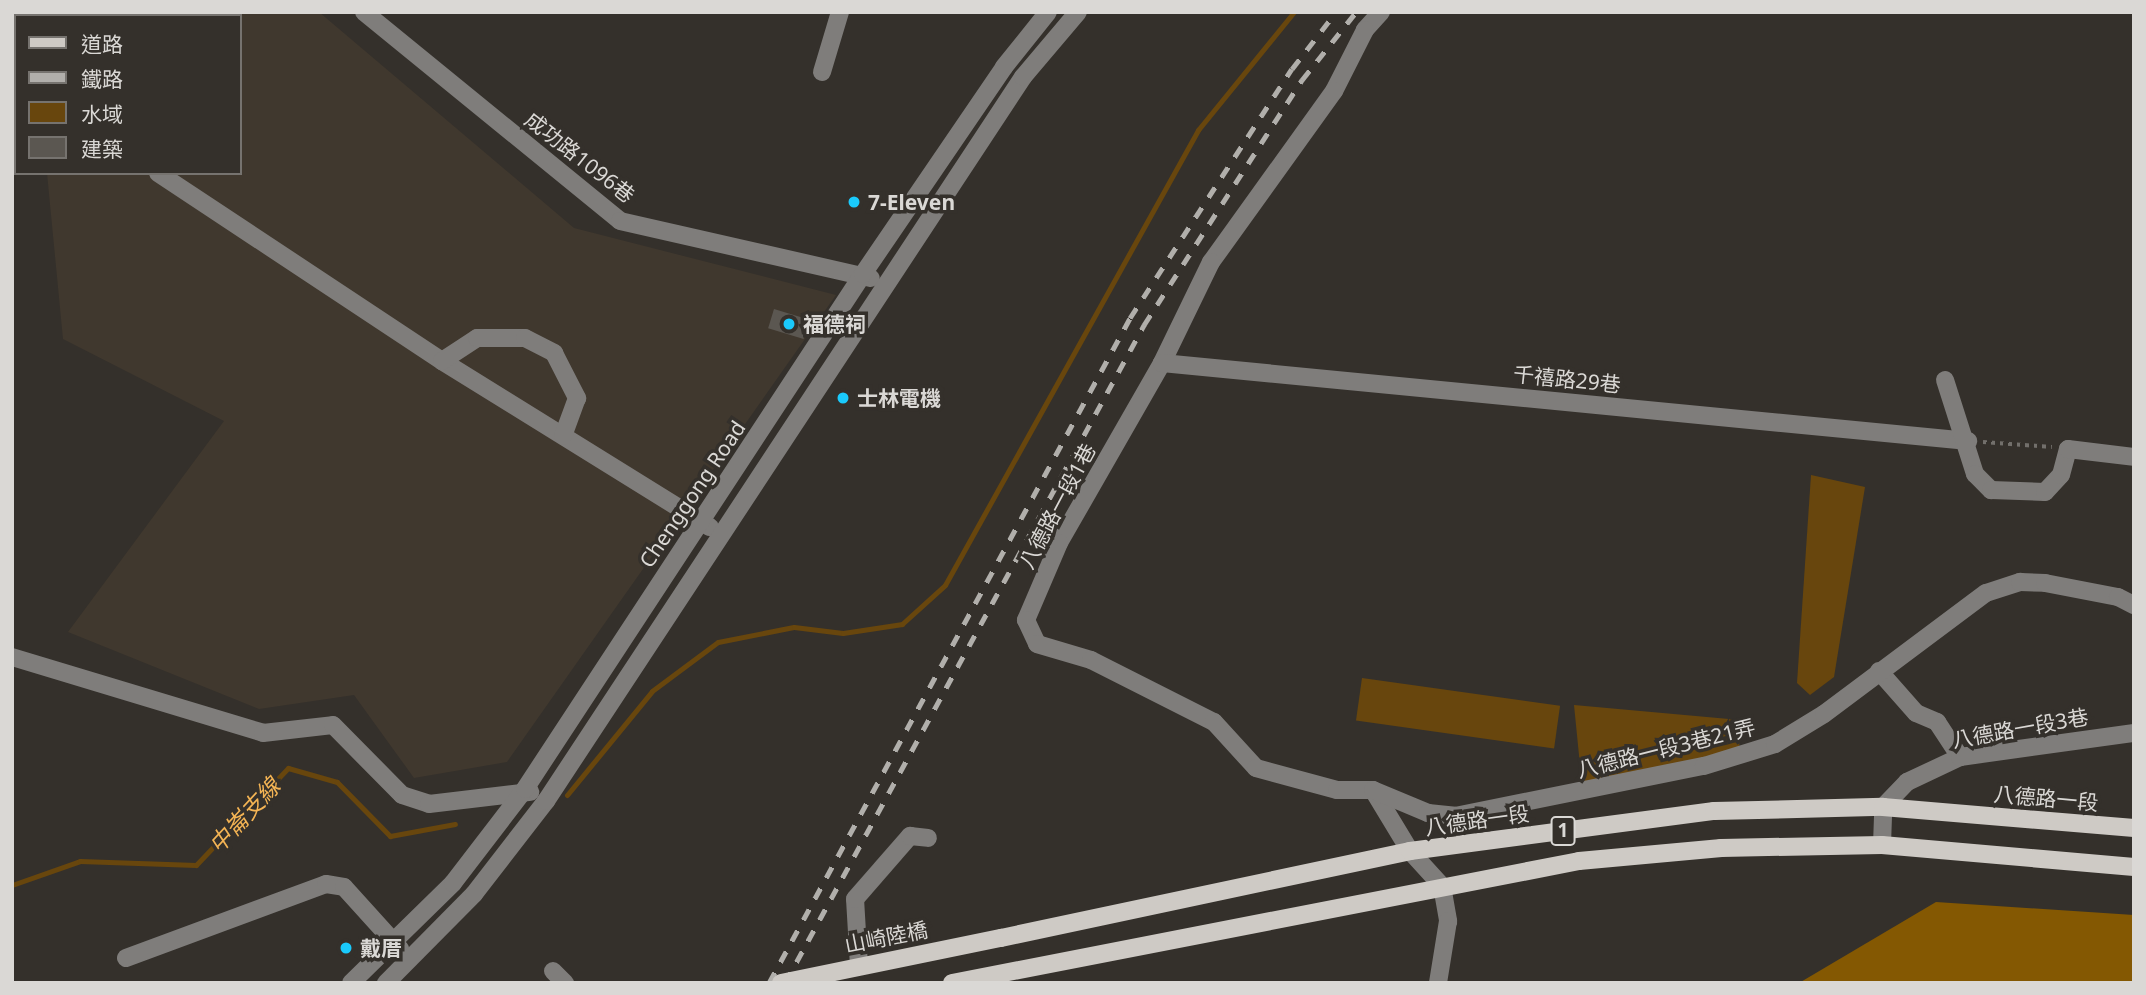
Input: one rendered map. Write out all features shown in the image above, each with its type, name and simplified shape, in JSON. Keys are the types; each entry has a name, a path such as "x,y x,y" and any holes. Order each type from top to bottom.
{"main road":[{"name":"八德路一段","path":"1001,937 1410,851 1714,811 1883,807 2134,828"},
{"name":"1","path":"951,983 1592,859 1721,848 1882,845 2134,867"},
{"name":"山崎陸橋","path":"781,983 1001,937"}],"street":[{"name":"成功路1096巷","path":"365,12 620,221 863,274 883,284"},
{"path":"822,72 840,12"},
{"name":"Chenggong Road","path":"351,983 453,883 525,789 863,274 1004,67 1048,12"},
{"path":"386,983 474,894 546,801 883,284 1023,77 1078,12"},
{"name":"八德路一段1巷","path":"1373,790 1337,790 1256,768 1214,722 1102,665 1038,644 1028,634 1026,620 1059,543 1162,363 1210,262 1334,91 1365,30 1381,12"},
{"path":"161,175 442,361 721,535"},
{"path":"442,361 477,338 525,338 554,353 577,398 563,436"},
{"name":"千禧路29巷","path":"1162,363 1968,441"},
{"path":"1945,380 1968,441 1975,474 1991,490 2016,494 2056,485 2068,449 2134,457"},
{"name":"八德路一段3巷21弄","path":"1373,790 1428,813 1455,816 1704,766 1774,744 1986,593 2020,582 2069,586 2134,605"},
{"path":"12,657 263,733 333,725 402,795 429,804 525,789 546,801"},
{"path":"1879,671 1916,713 1937,722 1960,757"},
{"name":"八德路一段3巷","path":"1883,807 1907,782 1960,757 2134,733"},
{"path":"1373,790 1410,851 1442,886 1448,921 1438,983"},
{"path":"1882,845 1883,807"},
{"path":"859,966 855,899 910,836 928,838"},
{"path":"126,958 326,884 344,887 395,941 408,960"},
{"path":"399,983 408,960"}],"path":[{"path":"1968,441 2068,449"}],"shaded area":[{"path":"30,12 319,12 574,228 836,295 507,762 414,778 354,695 259,709 68,632 224,421 63,339 47,175 242,175 242,14"},
{"path":"1936,902 2134,915 2134,983 1799,983"}],"water":[{"path":"1811,475 1865,487 1834,677 1810,695 1797,683"},
{"path":"1362,678 1560,706 1554,748 1356,721"},
{"path":"1574,705 1740,720 1739,757 1582,785"}],"building":[{"name":"福德祠","path":"774,309 809,320 804,339 768,328"}],"waterway":[{"path":"567,795 652,691 718,642 794,627 843,633 902,624 945,585 1198,130 1294,12"},
{"name":"中崙支線","path":"12,885 80,861 196,865 288,768 337,782 390,836 455,824"}],"railway":[{"path":"769,983 1130,318 1292,69 1336,12"},
{"path":"785,983 1144,325 1302,80 1356,12"}],"place":[{"name":"7-Eleven","path":"854,202"},
{"name":"福德祠","path":"789,324"},
{"name":"士林電機","path":"843,398"},
{"name":"戴厝","path":"346,948"}]}
